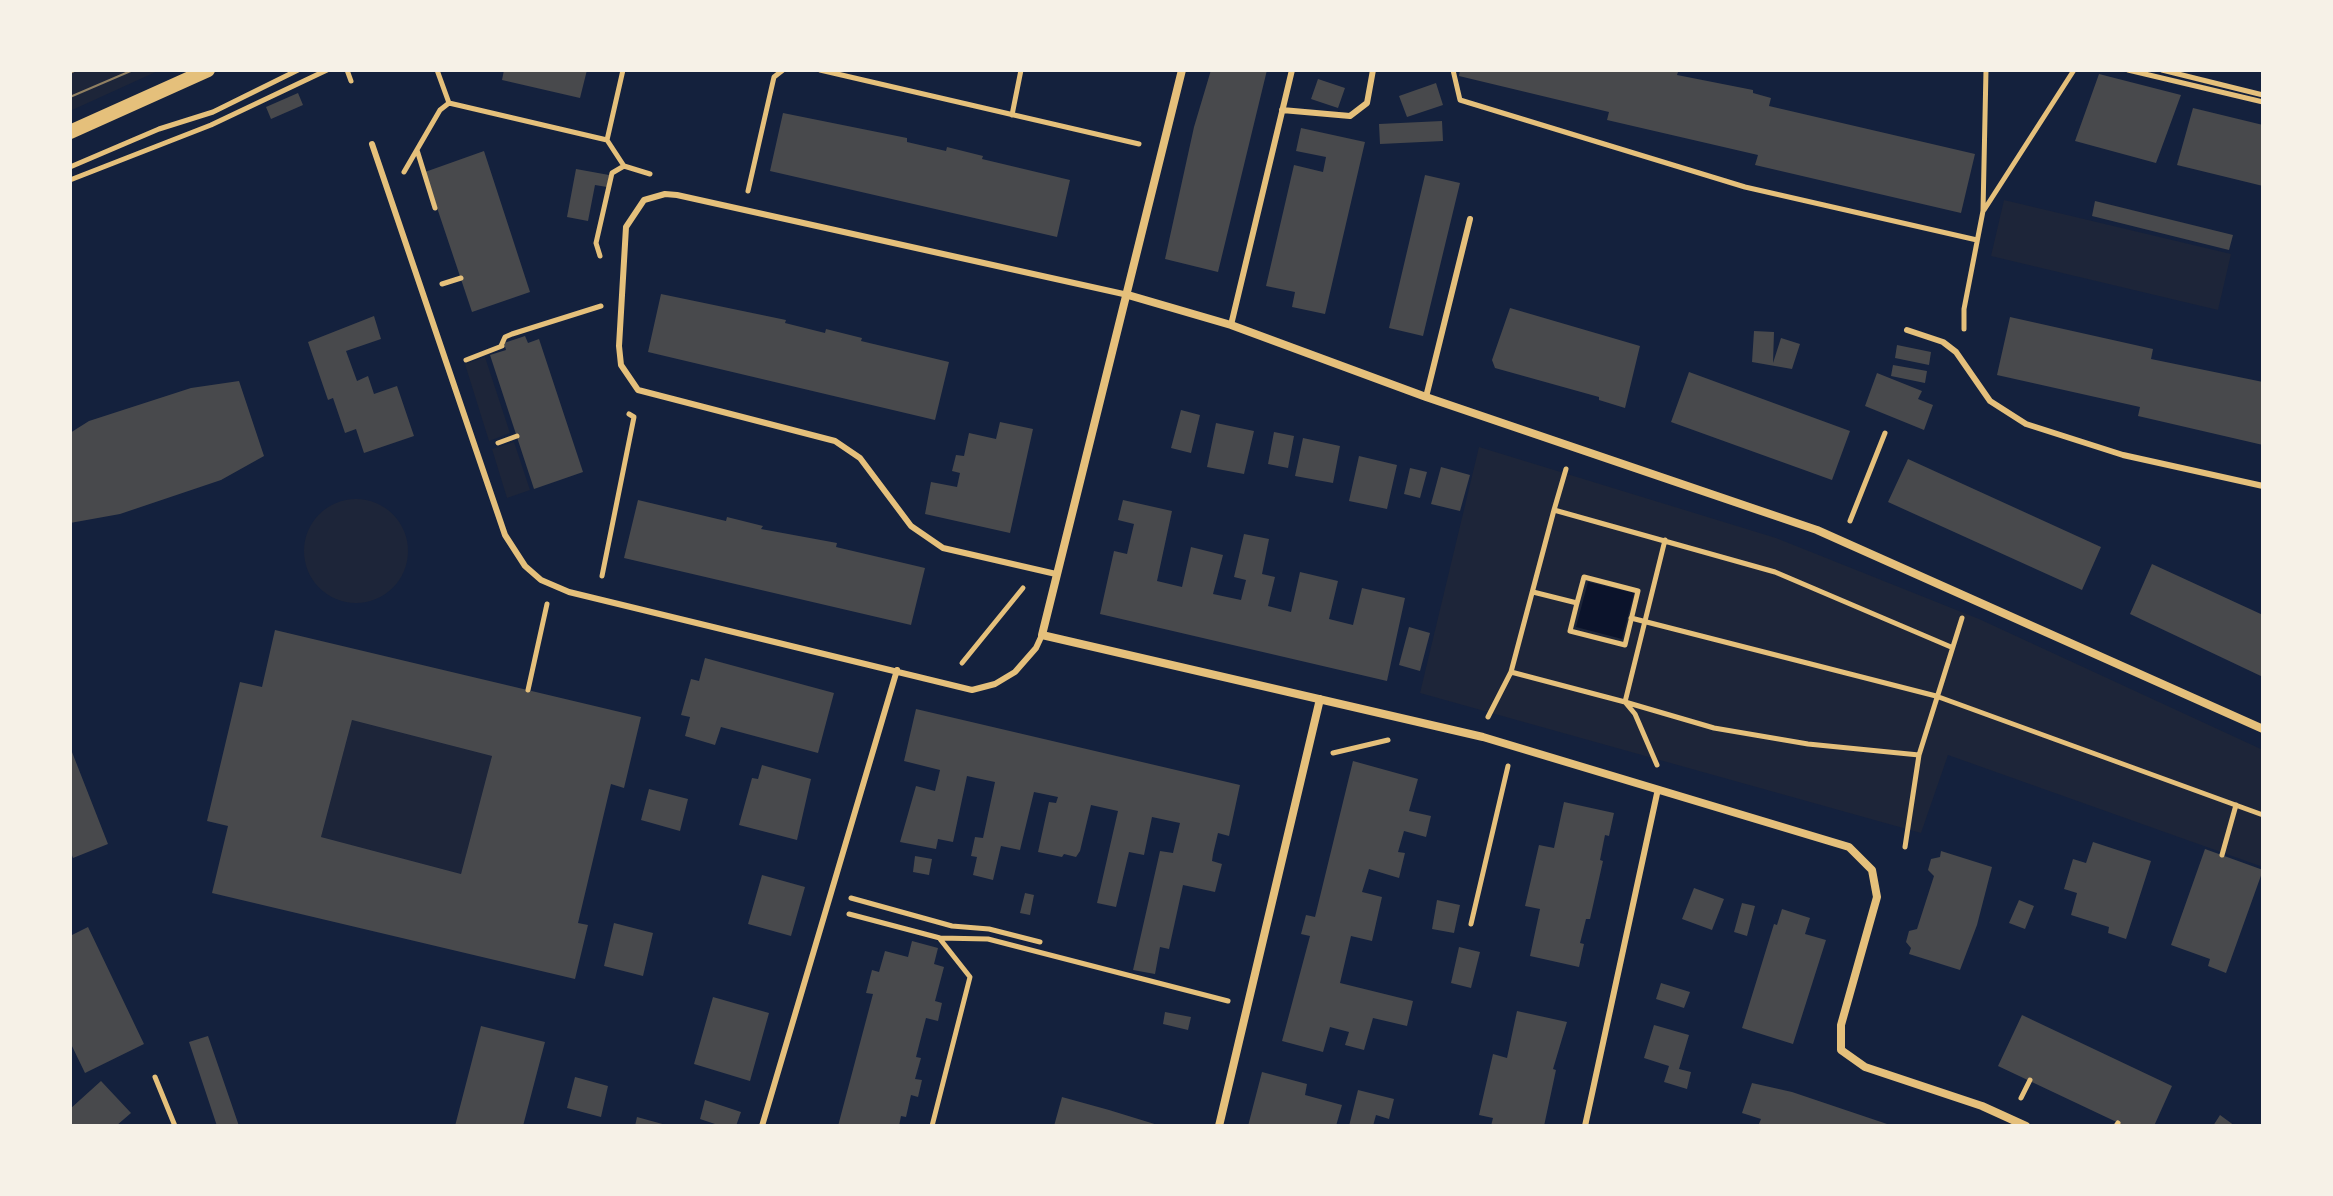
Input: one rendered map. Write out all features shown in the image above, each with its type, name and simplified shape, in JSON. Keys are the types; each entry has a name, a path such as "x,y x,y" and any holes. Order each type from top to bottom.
{"street":[{"path":"70,132 208,70"},
{"path":"1182,70 1042,635 1513,746 1839,842 1872,870 1877,897 1841,1025 1841,1050 1865,1067 1982,1106 2026,1126"},
{"path":"1128,295 1231,325 1426,397 1842,541 2263,729"},
{"path":"1219,1126 1320,699"}],"lane":[{"path":"1231,325 1292,70"},
{"path":"1282,110 1350,116 1367,103 1373,70"},
{"path":"372,144 505,535 525,566 551,586 972,690 984,688 1015,672 1032,654 1042,635"},
{"path":"1056,574 960,553 927,539 895,507 860,458 835,441 638,390 621,365 619,346 626,227 644,200 665,194 677,195 1089,289 1128,295"},
{"path":"1426,397 1470,219"},
{"path":"1907,330 1943,342 1956,352 1990,401 2026,424 2123,455 2263,486"},
{"path":"762,1126 897,670"},
{"path":"1585,1126 1658,789"}],"path":[{"path":"70,167 159,129 213,112 298,70"},
{"path":"70,180 211,125 327,70"},
{"path":"347,70 351,81"},
{"path":"607,140 623,70"},
{"path":"747,200 774,77 783,70"},
{"path":"820,70 1139,144"},
{"path":"1012,115 1021,70"},
{"path":"1453,70 1460,100 1745,187 1977,240"},
{"path":"1965,336 1964,309 1983,211 1986,70"},
{"path":"1983,211 2074,70"},
{"path":"2128,70 2263,102"},
{"path":"2162,70 2263,95"},
{"path":"399,180 440,110 449,103"},
{"path":"417,149 436,208 423,212"},
{"path":"434,287 461,278"},
{"path":"458,363 503,346 505,337 512,334 610,304"},
{"path":"602,576 634,417"},
{"path":"1842,541 1885,433"},
{"path":"486,448 517,436"},
{"path":"1488,718 1511,672 1572,447"},
{"path":"1554,510 1775,572 1951,647 1919,755 1905,847"},
{"path":"1625,702 1665,540"},
{"path":"951,661 964,664 1021,591 1031,568"},
{"path":"586,573 613,579"},
{"path":"1584,577 1638,591 1625,645 1570,631 1577,603 1584,577"},
{"path":"528,690 551,586"},
{"path":"1533,592 1577,603"},
{"path":"1631,618 1936,696 2263,815"},
{"path":"1511,672 1714,728 1808,744 1919,755"},
{"path":"1625,702 1635,714 1668,791"},
{"path":"1334,750 1390,740"},
{"path":"1471,924 1513,746"},
{"path":"2222,855 2236,805"},
{"path":"831,892 952,926 989,929 1040,942"},
{"path":"827,908 940,938 988,939 1248,1006"},
{"path":"932,1126 970,977 940,938"},
{"path":"155,1077 175,1126"},
{"path":"2019,1103 2030,1080"}],"shaded area":[{"path":"70,70 160,70 70,111"},
{"path":"2004,200 2231,254 2218,310 1991,256"},
{"path":"485,357 510,433 489,441 465,364"},
{"path":"514,442 530,490 507,498 492,449"},
{"path":"1479,447 1776,538 1979,619 2263,750 2263,867 1948,755 1921,833 1420,693"},
{"path":"356,499 376,503 393,514 404,531 408,551 404,571 393,588 376,599 356,603 336,599 319,588 308,571 304,551 308,531 319,514 336,503"},
{"path":"1588,582 1634,593 1622,639 1576,627"},
{"path":"352,720 492,756 461,874 321,837"}],"building":[{"path":"504,70 587,70 580,98 502,80"},
{"path":"1211,70 1267,70 1218,272 1165,259 1194,127"},
{"path":"1460,70 1670,70 1678,72 1677,75 1753,90 1753,93 1771,98 1769,106 1975,154 1961,213 1755,165 1758,155 1607,120 1609,112 1459,76"},
{"path":"2099,74 2181,95 2156,163 2075,141"},
{"path":"1318,79 1345,88 1338,108 1311,99"},
{"path":"1436,83 1443,105 1407,117 1399,96"},
{"path":"298,93 303,105 271,119 266,107"},
{"path":"2193,108 2263,125 2263,186 2177,165"},
{"path":"783,113 907,138 907,142 946,151 947,147 983,156 982,159 1070,180 1057,237 770,171"},
{"path":"1442,121 1443,141 1380,144 1379,124"},
{"path":"1301,128 1365,142 1325,314 1292,307 1295,292 1266,286 1294,165 1323,172 1326,157 1296,151"},
{"path":"484,151 530,292 472,312 425,172"},
{"path":"576,169 609,175 607,187 595,185 588,221 567,217"},
{"path":"1425,175 1460,183 1423,336 1389,328"},
{"path":"2095,201 2233,235 2229,250 2092,216"},
{"path":"661,294 786,320 785,323 825,333 826,329 862,338 861,341 949,362 935,420 648,352"},
{"path":"1510,308 1640,346 1625,408 1599,400 1599,397 1495,368 1492,360"},
{"path":"374,316 381,339 346,351 357,381 368,376 374,394 397,386 414,436 364,453 356,429 345,433 333,398 328,400 308,342"},
{"path":"2010,317 2153,349 2151,359 2263,382 2263,445 2138,416 2140,407 1997,375"},
{"path":"1754,331 1774,332 1773,363 1781,338 1800,344 1792,369 1752,362"},
{"path":"525,336 528,343 539,339 583,472 534,489 490,355 506,350 504,343"},
{"path":"1897,345 1931,352 1929,365 1895,358"},
{"path":"1893,365 1927,371 1925,383 1891,376"},
{"path":"1689,372 1850,431 1832,480 1671,422"},
{"path":"1877,373 1922,391 1918,399 1933,405 1924,430 1865,406"},
{"path":"239,381 264,456 221,480 120,514 70,523 70,433 89,421 191,388"},
{"path":"1181,410 1200,415 1191,453 1171,448"},
{"path":"1000,422 1033,429 1010,533 925,514 931,482 957,487 960,473 952,471 956,455 964,456 969,433 996,439"},
{"path":"1216,423 1254,431 1244,474 1207,467"},
{"path":"1274,432 1294,436 1288,468 1268,464"},
{"path":"1303,438 1340,446 1333,483 1295,476"},
{"path":"1359,456 1397,465 1387,509 1349,501"},
{"path":"1908,459 2101,547 2082,590 1888,502"},
{"path":"1441,467 1470,475 1460,511 1431,504"},
{"path":"1410,468 1427,472 1420,498 1404,494"},
{"path":"638,500 837,543 836,547 925,568 911,625 624,558"},
{"path":"1123,500 1172,511 1157,581 1182,587 1191,547 1223,555 1213,594 1241,600 1246,580 1234,577 1244,534 1269,539 1262,574 1275,577 1268,606 1291,612 1300,572 1338,581 1329,619 1353,625 1362,588 1405,598 1387,681 1100,614 1114,551 1127,554 1134,524 1118,520"},
{"path":"2152,564 2263,615 2263,677 2130,614"},
{"path":"1409,627 1430,633 1420,671 1399,665"},
{"path":"275,630 641,717 624,788 611,784 578,923 588,925 575,979 212,893 228,826 207,821 240,682 262,687","holes":["352,720 492,756 461,874 321,837"]},
{"path":"705,658 834,693 818,753 721,727 715,745 685,736 690,717 681,715 691,679 699,681"},
{"path":"916,709 1240,785 1229,836 1218,833 1213,854 1212,861 1222,864 1215,892 1183,885 1169,949 1160,947 1155,974 1133,970 1160,851 1173,853 1180,823 1152,817 1144,855 1129,852 1116,907 1097,903 1118,811 1091,805 1076,857 1038,852 1049,802 1056,803 1058,797 1034,792 1020,850 1001,846 993,880 973,875 977,857 971,856 975,837 983,838 995,782 967,776 953,842 938,839 936,849 900,842 916,786 935,791 940,770 904,761"},
{"path":"70,747 108,844 73,858 70,850"},
{"path":"1353,761 1418,779 1409,811 1431,816 1426,837 1404,831 1398,852 1405,853 1399,878 1369,869 1362,892 1382,897 1372,941 1351,936 1340,983 1413,1001 1407,1026 1373,1018 1364,1050 1345,1045 1349,1032 1330,1027 1323,1052 1282,1041 1310,936 1301,934 1306,915 1315,917"},
{"path":"762,765 811,779 797,840 739,825 752,778 758,779"},
{"path":"649,789 688,799 680,831 641,820"},
{"path":"1564,802 1614,813 1609,836 1605,835 1600,860 1603,861 1590,919 1586,919 1580,943 1584,944 1579,967 1530,956 1540,909 1525,906 1539,845 1554,848"},
{"path":"2093,842 2151,861 2126,939 2108,933 2109,927 2071,915 2077,893 2064,889 2073,859 2086,863"},
{"path":"2205,849 2263,870 2226,973 2208,966 2210,959 2171,945"},
{"path":"1941,851 1992,867 1977,925 1960,970 1909,954 1911,948 1906,942 1909,931 1917,929 1934,876 1928,870 1931,859 1940,857"},
{"path":"915,856 932,859 929,875 913,872"},
{"path":"762,875 805,887 791,936 748,924"},
{"path":"1694,888 1724,899 1712,930 1682,919"},
{"path":"1025,893 1034,895 1030,915 1020,913"},
{"path":"1437,900 1460,905 1454,933 1432,929"},
{"path":"2019,900 2034,906 2025,929 2009,923"},
{"path":"1742,903 1755,906 1747,936 1734,932"},
{"path":"1782,909 1810,918 1805,934 1826,940 1793,1044 1742,1028 1774,924 1777,925"},
{"path":"614,923 653,933 643,976 604,966"},
{"path":"88,927 144,1044 85,1073 70,1042 70,936"},
{"path":"912,941 938,948 934,964 944,967 935,1001 942,1003 938,1021 926,1018 916,1057 921,1058 915,1079 922,1080 918,1097 911,1095 906,1117 901,1116 899,1126 838,1126 873,994 866,993 872,970 879,972 885,951 908,957"},
{"path":"1459,947 1480,952 1471,988 1451,983"},
{"path":"1661,983 1690,992 1684,1008 1656,999"},
{"path":"713,997 769,1013 750,1081 694,1064"},
{"path":"1517,1011 1567,1022 1553,1069 1556,1070 1544,1126 1491,1126 1493,1118 1479,1115 1493,1054 1507,1058"},
{"path":"1165,1012 1191,1017 1188,1030 1163,1024"},
{"path":"2022,1015 2172,1086 2154,1126 2125,1126 1998,1066"},
{"path":"1654,1025 1689,1035 1679,1069 1691,1072 1687,1089 1664,1082 1669,1066 1644,1058"},
{"path":"481,1026 545,1042 523,1126 455,1126"},
{"path":"208,1036 239,1126 217,1126 189,1042"},
{"path":"1262,1072 1307,1084 1305,1095 1342,1105 1336,1126 1248,1126"},
{"path":"575,1077 608,1086 601,1117 567,1108"},
{"path":"101,1081 131,1113 116,1126 70,1126 70,1109"},
{"path":"1752,1083 1792,1092 1893,1126 1758,1126 1761,1119 1742,1113"},
{"path":"1358,1090 1394,1099 1389,1119 1376,1115 1373,1126 1349,1126"},
{"path":"1062,1097 1109,1110 1161,1126 1054,1126"},
{"path":"705,1100 741,1112 736,1126 721,1126 700,1119"},
{"path":"2220,1115 2235,1126 2213,1126"},
{"path":"637,1117 666,1125 666,1126 635,1126"}],"tram line":[{"path":"70,73 76,70"},
{"path":"70,97 133,70"}]}
